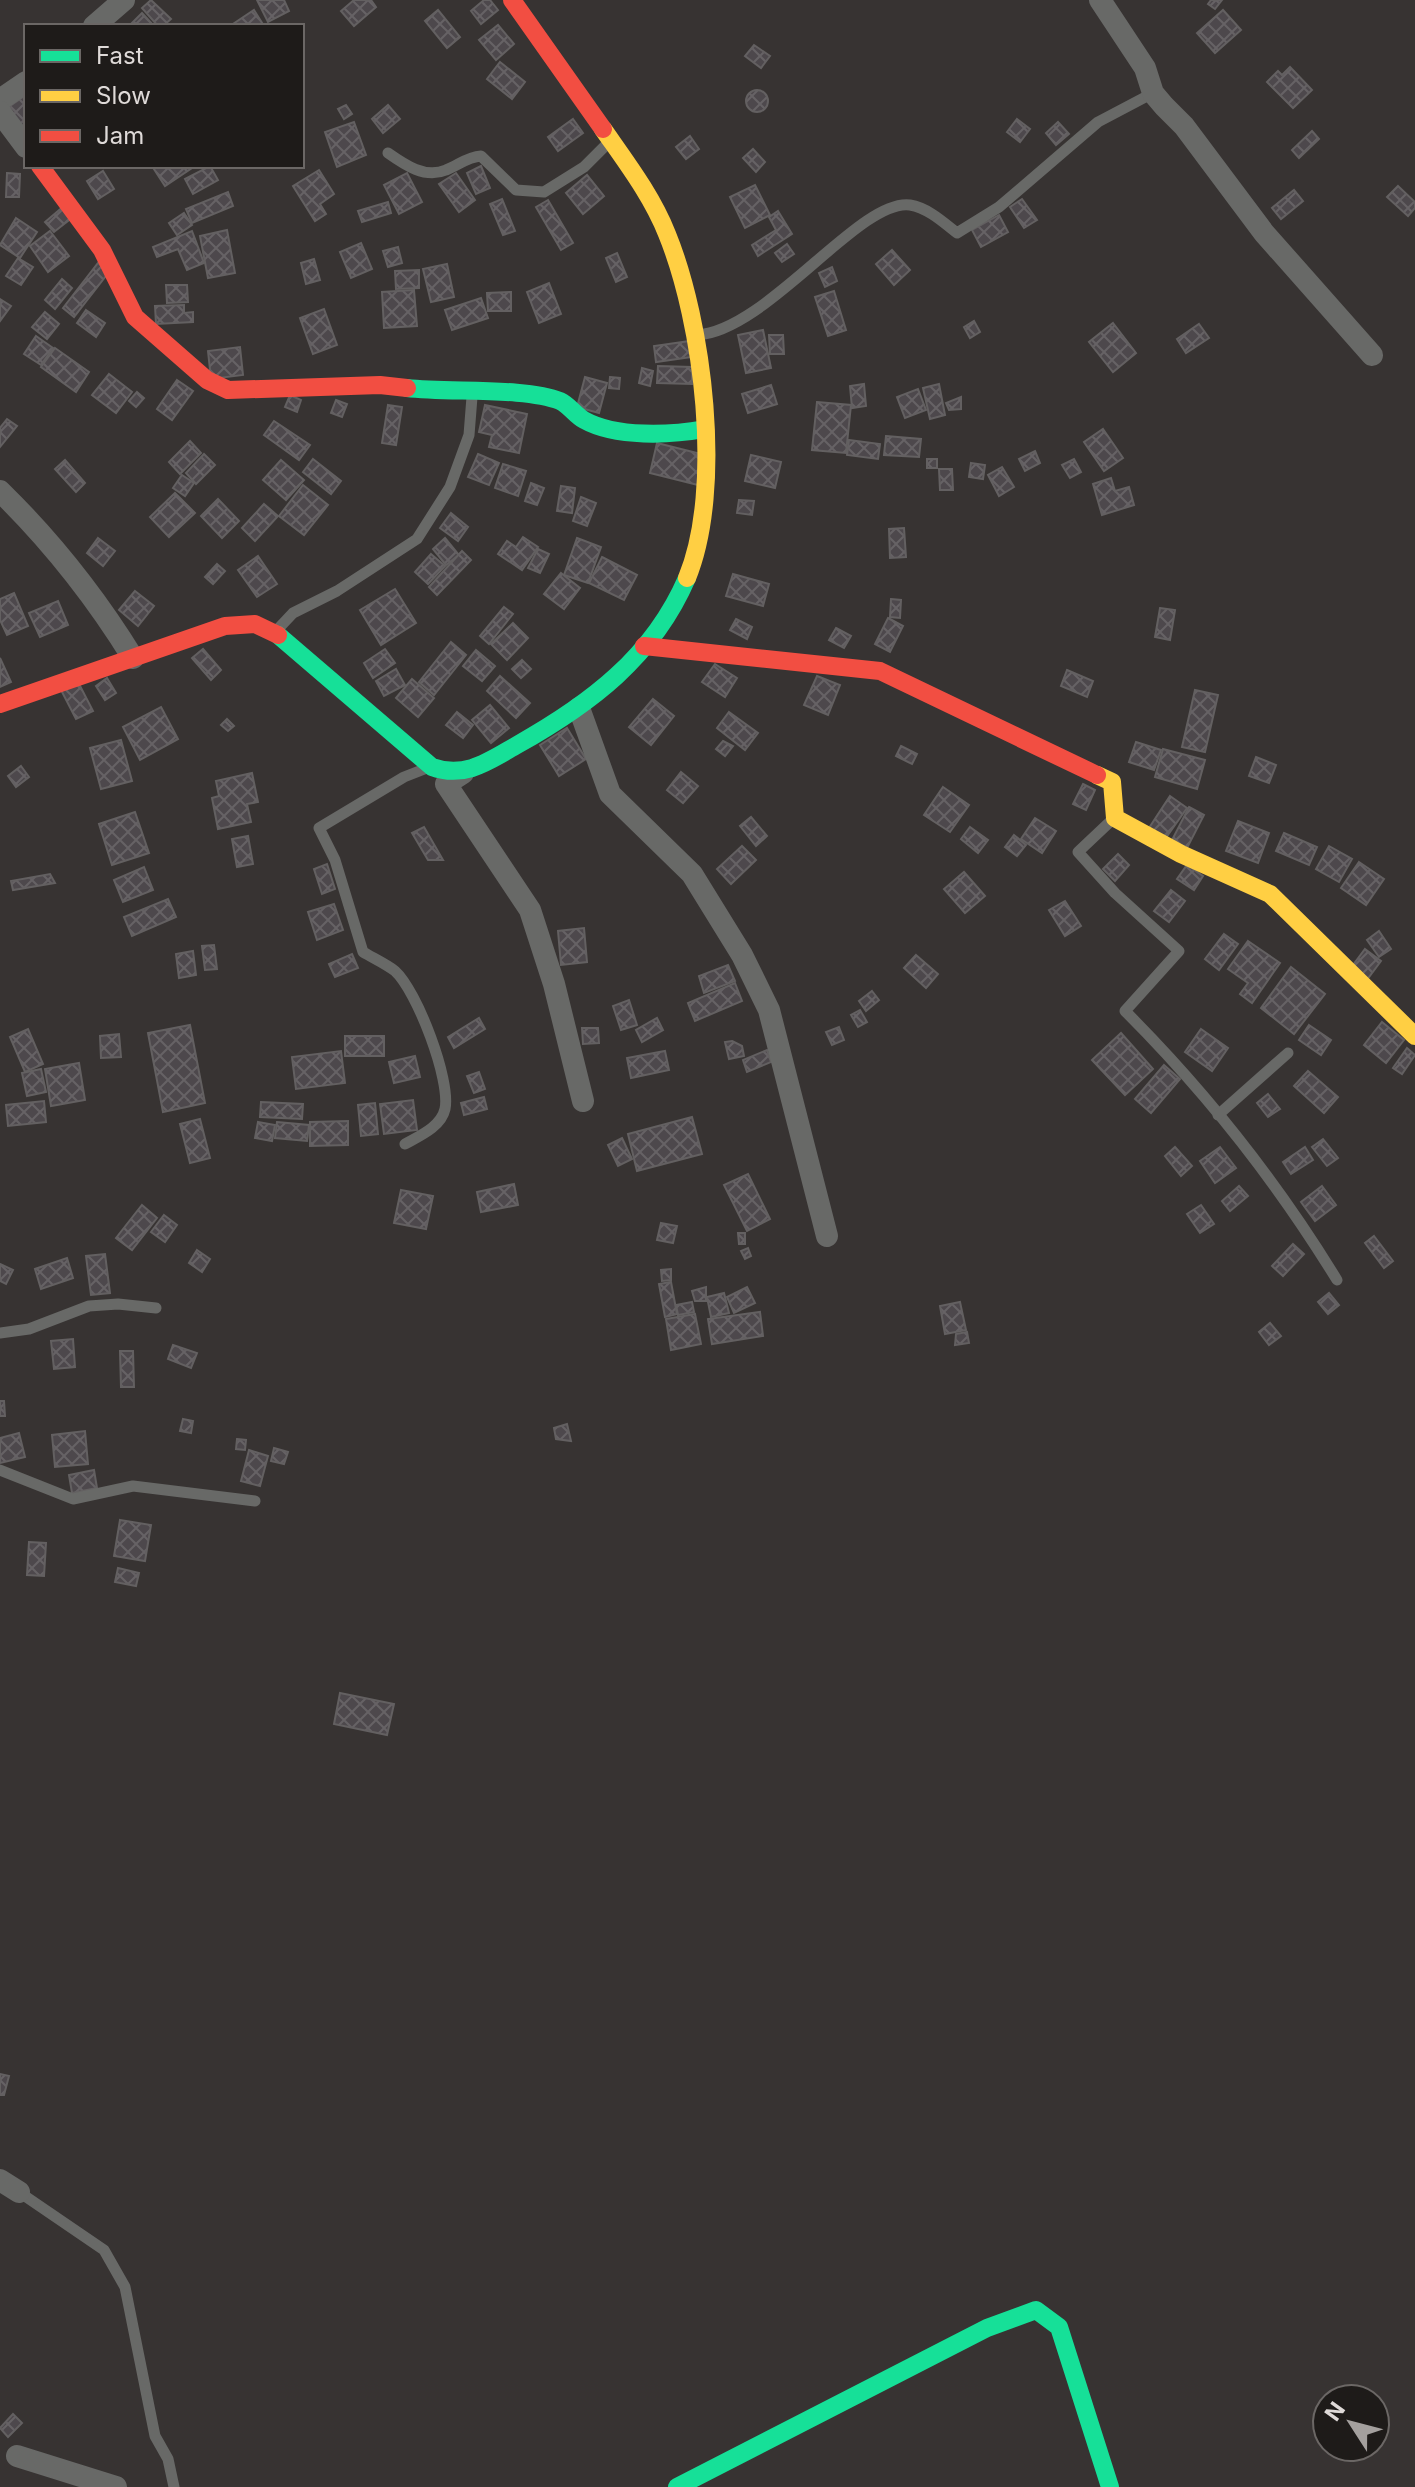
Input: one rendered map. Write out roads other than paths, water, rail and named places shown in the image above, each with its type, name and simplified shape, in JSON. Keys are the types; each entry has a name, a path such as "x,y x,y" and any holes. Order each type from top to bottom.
{"street":[{"path":"96,24 124,0"},
{"path":"512,0 632,168 667,233 683,278 705,429 706,491 696,555 680,592 644,646 604,691 446,784 530,910 554,984 583,1101"},
{"path":"1100,0 1145,68 1153,93 1184,126 1264,233 1372,355"},
{"path":"0,100 24,83"},
{"path":"0,112 24,144"},
{"path":"41,168 102,250 135,317 207,380 228,390 380,385 509,393 561,401 585,421 620,430 680,433 705,429"},
{"path":"0,491 27,518 116,630 133,658"},
{"path":"0,704 225,626 255,624 287,639 432,767 447,773 463,773"},
{"path":"644,646 880,671 1112,782 1115,818 1181,854 1270,894 1415,1036"},
{"path":"579,708 610,794 692,874 742,955 769,1010 827,1236"},
{"path":"0,2180 19,2192"},
{"path":"677,2487 987,2328 1036,2310 1059,2327 1110,2487"},
{"path":"17,2456 116,2487"}],"lane":[{"path":"693,335 734,323 779,295 874,216 906,204 923,209 957,233 999,207 1098,122 1153,93"},
{"path":"388,153 426,173 444,171 470,157 481,156 516,190 544,192 584,167 612,140"},
{"path":"275,632 293,613 337,591 417,539 450,487 469,435 472,393"},
{"path":"405,1144 430,1131 445,1110 444,1076 410,991 395,971 363,952 335,860 319,828 404,777 432,767"},
{"path":"1115,818 1078,852 1115,893 1179,951 1125,1011 1185,1073 1262,1170 1337,1280"},
{"path":"1218,1115 1288,1053"},
{"path":"0,1333 29,1329 89,1306 118,1304 156,1308"},
{"path":"0,1470 73,1499 133,1486 255,1501"},
{"path":"19,2192 104,2250 125,2287 155,2436 168,2459 174,2487"}]}
